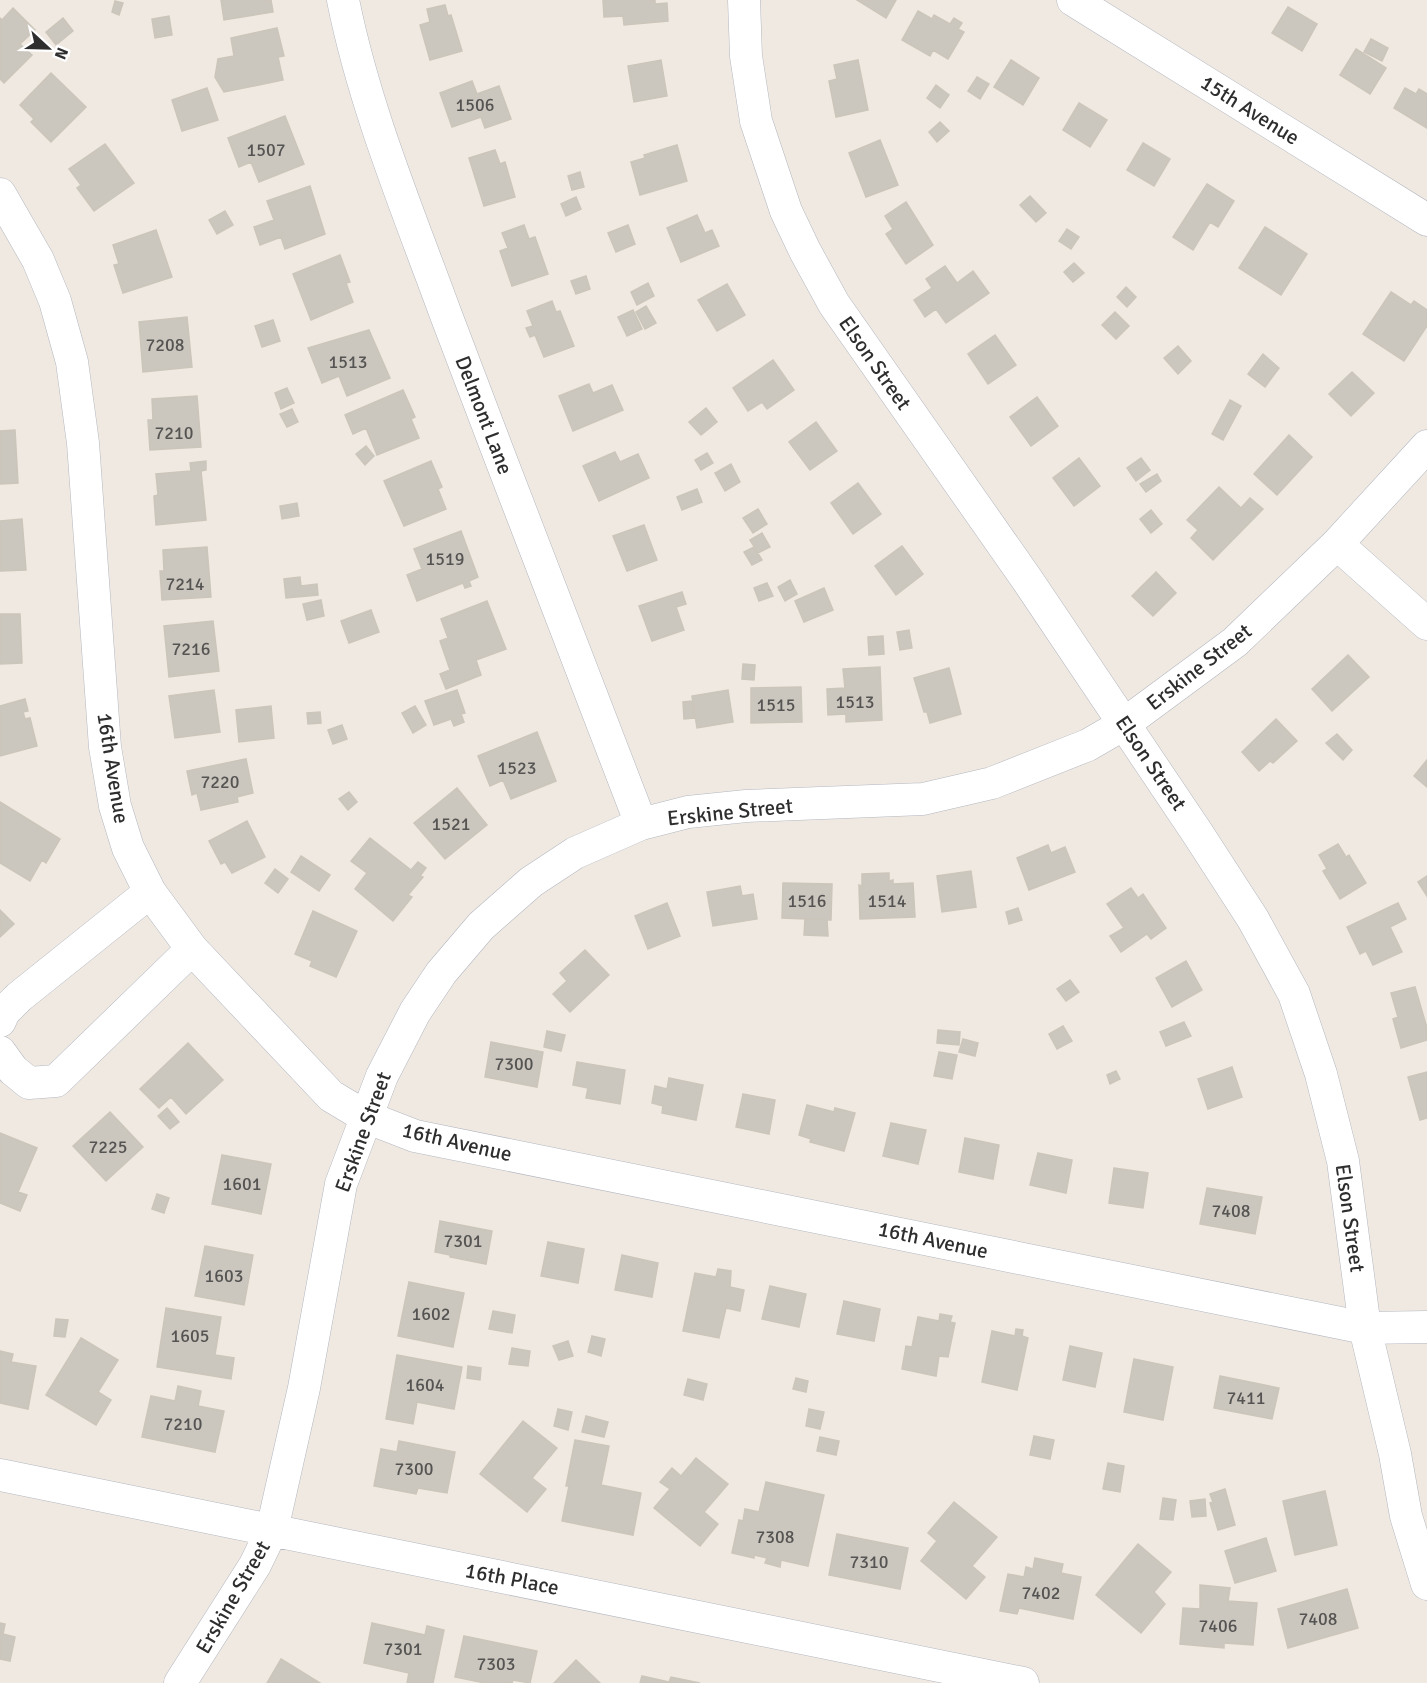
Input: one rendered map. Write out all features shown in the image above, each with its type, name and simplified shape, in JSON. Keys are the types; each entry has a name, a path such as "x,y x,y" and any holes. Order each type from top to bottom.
{"street":[{"name":"Delmont Lane","path":"343,0 351,41 374,121 483,415 641,824"},
{"name":"Elson Street","path":"744,0 746,56 756,120 786,211 834,304 1125,724 1241,900 1294,994 1321,1074 1343,1161 1365,1328 1395,1454 1406,1516 1427,1584"},
{"name":"15th Avenue","path":"1073,0 1427,220"},
{"name":"16th Avenue","path":"0,194 47,280 56,301 72,362 83,443 105,747 115,807 128,848 150,892 192,949 331,1096 366,1117 415,1136 1365,1328 1427,1327"},
{"name":"Erskine Street","path":"180,1683 255,1565 272,1530 304,1388 341,1184 382,1076 415,1012 441,973 481,926 531,882 575,853 641,824 688,812 746,806 923,799 992,783 1088,745 1125,724 1235,642 1337,544 1427,446"},
{"path":"1337,544 1427,624"},
{"path":"0,1021 4,1012 19,997 150,892"},
{"path":"0,1052 12,1070 29,1083 56,1081 192,949"},
{"name":"16th Place","path":"0,1475 1023,1683"}],"building":[{"path":"221,0 271,0 273,12 224,20"},
{"path":"603,0 655,0 655,4 667,3 668,21 624,25 623,16 604,17"},
{"path":"857,0 896,0 886,18"},
{"path":"115,1 123,3 119,15 112,12"},
{"path":"445,5 448,16 451,15 462,51 430,60 420,25 430,22 427,9"},
{"path":"1288,7 1317,24 1302,51 1272,33"},
{"path":"13,8 35,30 20,44 32,55 4,83 0,79 0,18 2,20"},
{"path":"918,11 932,19 934,15 950,24 954,18 962,23 958,29 964,32 948,59 933,50 930,56 902,40"},
{"path":"169,16 172,35 155,38 152,19"},
{"path":"63,18 73,31 56,45 46,32"},
{"path":"277,28 284,56 278,57 283,80 224,92 215,77 218,59 234,56 231,38"},
{"path":"1371,39 1388,48 1382,61 1364,52"},
{"path":"1356,49 1386,68 1370,94 1340,75"},
{"path":"661,60 667,96 634,102 628,66"},
{"path":"858,60 868,110 836,117 829,81 837,79 834,65"},
{"path":"1011,60 1039,78 1023,105 994,87"},
{"path":"51,73 86,107 51,142 31,122 34,119 20,105"},
{"path":"977,77 989,84 980,99 968,91"},
{"path":"472,81 477,94 499,86 511,119 485,128 481,117 452,127 440,93"},
{"path":"936,85 949,95 940,108 927,98"},
{"path":"207,88 218,120 182,131 172,100"},
{"path":"1405,88 1416,94 1419,89 1427,94 1427,128 1394,108"},
{"path":"1079,103 1107,120 1090,147 1063,130"},
{"path":"285,116 304,164 259,182 251,162 239,167 228,138"},
{"path":"940,122 949,131 937,142 929,132"},
{"path":"880,140 898,185 866,197 849,153"},
{"path":"1143,143 1170,159 1154,186 1127,170"},
{"path":"105,144 134,183 94,211 77,188 81,185 69,169"},
{"path":"677,145 687,181 640,195 631,162 645,158 644,155"},
{"path":"495,150 500,164 505,162 515,197 484,206 469,158"},
{"path":"580,172 584,187 572,190 568,176"},
{"path":"1207,184 1234,201 1218,227 1210,222 1193,250 1173,237"},
{"path":"310,186 325,234 285,249 281,237 260,245 254,227 274,220 267,201"},
{"path":"1030,196 1046,213 1036,222 1020,205"},
{"path":"576,197 581,209 566,216 561,204"},
{"path":"906,202 933,245 906,264 886,234 893,229 885,216"},
{"path":"225,211 233,225 217,234 209,220"},
{"path":"697,215 705,233 712,230 719,246 681,262 667,228"},
{"path":"524,225 529,239 535,237 548,274 512,286 500,251 508,248 502,233"},
{"path":"628,225 635,244 616,252 608,233"},
{"path":"1265,227 1307,254 1281,295 1239,268"},
{"path":"1067,229 1079,237 1071,249 1059,241"},
{"path":"156,230 172,277 123,293 114,265 119,264 113,245"},
{"path":"340,255 350,282 346,283 353,302 311,320 293,274"},
{"path":"1074,263 1084,273 1073,282 1064,272"},
{"path":"945,266 957,283 973,271 989,293 946,323 936,309 925,317 914,300 932,288 926,279"},
{"path":"586,276 590,289 576,294 571,281"},
{"path":"648,283 654,296 637,305 631,292"},
{"path":"727,284 745,315 717,331 698,300"},
{"path":"1126,287 1136,297 1127,307 1117,297"},
{"path":"1391,292 1411,305 1414,301 1427,310 1427,326 1404,361 1363,334"},
{"path":"552,301 556,312 560,311 574,346 544,357 535,335 530,337 526,328 533,326 527,311"},
{"path":"646,306 656,323 645,329 636,312"},
{"path":"633,310 642,329 627,336 618,317"},
{"path":"1115,312 1129,326 1116,339 1102,325"},
{"path":"187,317 192,367 143,372 139,322"},
{"path":"273,320 280,341 262,347 255,326"},
{"path":"369,330 390,378 347,396 339,376 322,383 308,348"},
{"path":"995,335 1016,365 988,384 968,354"},
{"path":"1178,346 1191,361 1178,374 1164,358"},
{"path":"1263,354 1279,368 1265,387 1248,374"},
{"path":"773,360 794,390 767,409 762,402 748,411 733,388"},
{"path":"1352,372 1374,393 1351,416 1329,394"},
{"path":"589,384 593,393 612,385 623,410 573,431 559,396"},
{"path":"287,388 294,403 281,409 275,393"},
{"path":"403,390 415,417 411,419 419,438 377,455 366,428 353,434 345,415"},
{"path":"197,396 201,447 150,450 148,420 153,420 152,399"},
{"path":"1037,397 1058,426 1031,446 1010,417"},
{"path":"1230,400 1241,406 1223,440 1212,434"},
{"path":"706,408 717,422 701,435 689,422"},
{"path":"292,409 298,422 287,427 280,414"},
{"path":"816,422 837,451 810,470 789,442"},
{"path":"15,430 18,483 0,484 0,431"},
{"path":"1289,435 1312,457 1277,495 1254,474"},
{"path":"366,446 374,456 365,465 356,454"},
{"path":"615,452 620,462 638,454 649,478 599,501 583,466"},
{"path":"707,453 713,463 701,470 695,460"},
{"path":"1079,458 1100,486 1074,506 1053,478"},
{"path":"1141,458 1150,470 1136,481 1127,468"},
{"path":"206,461 206,470 201,471 206,520 156,525 154,496 158,495 156,474 191,471 190,463"},
{"path":"431,461 442,487 438,489 446,509 404,526 384,481"},
{"path":"731,464 740,482 725,491 715,473"},
{"path":"1157,474 1161,481 1146,492 1140,484"},
{"path":"858,483 881,514 853,534 831,503"},
{"path":"1219,487 1241,508 1250,498 1263,509 1213,560 1191,538 1198,530 1187,520"},
{"path":"697,489 702,502 682,510 677,497"},
{"path":"297,503 299,516 282,519 280,506"},
{"path":"758,509 767,524 753,533 743,518"},
{"path":"1151,510 1162,524 1151,533 1140,519"},
{"path":"22,519 26,570 0,571 0,521"},
{"path":"644,525 657,560 627,571 613,536"},
{"path":"461,531 478,577 469,581 471,586 465,588 463,583 417,601 407,575 422,569 414,549"},
{"path":"762,533 770,547 758,553 750,540"},
{"path":"902,546 923,574 896,595 875,566"},
{"path":"207,547 211,597 162,600 160,571 164,571 163,550"},
{"path":"754,547 762,560 752,565 744,552"},
{"path":"1156,572 1176,593 1153,616 1132,596"},
{"path":"300,577 301,586 317,584 318,595 286,598 284,579"},
{"path":"790,580 797,594 785,601 778,587"},
{"path":"767,583 773,596 759,601 754,588"},
{"path":"824,588 833,610 804,622 795,601"},
{"path":"682,592 686,604 676,607 684,630 652,641 639,606"},
{"path":"321,600 324,616 307,620 303,604"},
{"path":"487,601 506,649 476,660 481,675 446,689 440,674 450,670 440,641 448,638 441,619"},
{"path":"371,610 379,632 349,643 341,621"},
{"path":"0,614 20,614 22,663 0,664"},
{"path":"213,621 219,671 169,677 164,626"},
{"path":"909,630 912,648 900,650 897,632"},
{"path":"883,636 884,654 869,655 868,637"},
{"path":"1348,655 1369,677 1332,711 1312,689"},
{"path":"743,664 755,665 754,680 742,679"},
{"path":"880,667 882,720 846,722 846,714 828,715 827,689 845,688 843,669"},
{"path":"949,668 961,714 930,723 927,712 924,712 914,678"},
{"path":"801,687 802,722 751,723 751,688"},
{"path":"214,690 220,732 175,738 169,696"},
{"path":"457,690 465,713 461,714 464,722 454,726 451,719 434,725 425,701"},
{"path":"728,690 733,722 697,728 692,696"},
{"path":"25,699 28,711 23,712 25,719 30,718 37,746 0,756 0,706"},
{"path":"692,701 694,718 684,719 683,702"},
{"path":"271,706 274,738 239,742 236,710"},
{"path":"415,706 426,725 413,733 402,713"},
{"path":"320,712 321,723 308,724 307,713"},
{"path":"1276,719 1297,741 1273,763 1270,761 1259,771 1242,752"},
{"path":"342,725 347,739 333,744 328,730"},
{"path":"537,732 556,781 511,799 503,780 490,786 478,756"},
{"path":"1337,734 1352,750 1343,760 1326,743"},
{"path":"246,759 253,793 237,797 238,802 201,810 197,793 192,795 187,771"},
{"path":"1427,760 1427,787 1414,776"},
{"path":"457,788 487,825 445,859 414,823"},
{"path":"349,792 357,802 348,810 339,799"},
{"path":"0,802 60,839 46,863 42,860 30,881 0,863"},
{"path":"247,821 265,857 232,873 225,862 221,864 209,841"},
{"path":"370,838 411,870 418,862 426,868 420,876 423,877 408,895 412,897 393,921 355,889 367,873 351,861"},
{"path":"1338,844 1346,857 1349,855 1366,883 1340,899 1323,871 1327,869 1319,855"},
{"path":"1048,845 1051,853 1065,847 1075,872 1029,890 1017,858"},
{"path":"301,856 330,875 319,891 291,872"},
{"path":"275,869 288,879 278,893 265,883"},
{"path":"971,871 976,907 942,912 937,876"},
{"path":"889,873 889,881 893,880 893,884 913,883 915,917 860,919 859,885 862,886 862,874"},
{"path":"1427,876 1427,896 1418,882"},
{"path":"783,883 832,884 831,920 782,918"},
{"path":"740,886 742,896 753,894 757,919 713,926 707,892"},
{"path":"1131,888 1138,898 1143,894 1166,928 1151,939 1147,934 1121,952 1110,936 1124,928 1107,904"},
{"path":"667,903 680,936 648,949 635,916"},
{"path":"1398,903 1406,919 1390,927 1402,952 1373,965 1366,951 1360,954 1347,927"},
{"path":"1018,908 1022,920 1009,924 1006,912"},
{"path":"0,910 14,924 0,937"},
{"path":"313,911 357,931 336,977 310,966 312,961 295,954"},
{"path":"805,919 827,920 828,936 804,935"},
{"path":"585,950 609,975 570,1012 553,994 567,981 560,973"},
{"path":"1186,961 1202,990 1172,1007 1156,978"},
{"path":"1070,980 1079,992 1066,1001 1057,989"},
{"path":"1415,987 1427,1028 1427,1040 1401,1048 1393,1019 1398,1017 1391,993"},
{"path":"1184,1022 1191,1036 1166,1046 1160,1032"},
{"path":"1063,1026 1072,1041 1057,1049 1049,1034"},
{"path":"938,1030 960,1032 959,1045 937,1043"},
{"path":"547,1031 565,1035 561,1051 544,1047"},
{"path":"963,1039 978,1043 975,1056 959,1052"},
{"path":"491,1042 543,1052 537,1087 485,1077"},
{"path":"188,1043 223,1080 186,1114 171,1097 159,1108 140,1089"},
{"path":"939,1052 957,1055 952,1079 934,1076"},
{"path":"577,1062 625,1070 620,1104 586,1098 588,1088 573,1085"},
{"path":"1232,1067 1242,1097 1208,1109 1198,1079"},
{"path":"1116,1071 1120,1079 1110,1084 1107,1075"},
{"path":"1427,1072 1427,1118 1420,1120 1408,1077"},
{"path":"669,1078 703,1085 696,1120 662,1113 663,1106 652,1103 655,1086 667,1089"},
{"path":"743,1094 775,1100 769,1134 736,1127"},
{"path":"807,1105 834,1112 835,1108 855,1113 844,1151 810,1142 811,1139 799,1135"},
{"path":"167,1108 179,1122 170,1129 158,1116"},
{"path":"110,1112 143,1147 106,1181 73,1146"},
{"path":"891,1123 926,1130 918,1164 883,1156"},
{"path":"0,1133 37,1148 18,1192 27,1195 20,1211 0,1203"},
{"path":"965,1138 999,1145 993,1179 959,1172"},
{"path":"1038,1153 1072,1160 1066,1193 1030,1185"},
{"path":"222,1155 271,1164 261,1214 212,1204"},
{"path":"1114,1168 1148,1173 1143,1208 1109,1203"},
{"path":"1207,1188 1262,1197 1255,1234 1200,1224"},
{"path":"157,1194 169,1198 164,1213 152,1209"},
{"path":"440,1221 492,1231 486,1264 435,1252"},
{"path":"548,1242 584,1249 578,1283 541,1276"},
{"path":"205,1246 253,1255 244,1305 195,1296"},
{"path":"622,1255 658,1263 652,1297 615,1290"},
{"path":"718,1269 731,1271 730,1287 744,1290 740,1311 726,1308 719,1338 683,1331 695,1273 716,1277"},
{"path":"409,1282 464,1293 453,1347 398,1336"},
{"path":"770,1286 806,1294 799,1327 762,1319"},
{"path":"844,1301 880,1309 874,1341 837,1334"},
{"path":"166,1308 221,1317 215,1355 234,1358 231,1379 157,1367"},
{"path":"493,1311 515,1315 512,1333 489,1329"},
{"path":"940,1314 952,1316 950,1322 955,1323 948,1357 939,1356 936,1376 902,1369 906,1346 912,1347 918,1317 939,1321"},
{"path":"56,1319 68,1320 65,1337 54,1336"},
{"path":"1016,1329 1023,1330 1022,1336 1028,1338 1017,1390 982,1382 992,1331 1015,1336"},
{"path":"592,1336 605,1339 601,1356 588,1352"},
{"path":"81,1338 118,1360 98,1392 111,1400 96,1425 46,1395"},
{"path":"568,1341 573,1356 559,1360 553,1346"},
{"path":"1070,1346 1102,1353 1095,1387 1063,1380"},
{"path":"512,1348 530,1351 528,1366 509,1364"},
{"path":"0,1351 13,1354 11,1362 36,1366 28,1409 0,1403"},
{"path":"397,1355 462,1367 454,1409 417,1402 413,1424 386,1419"},
{"path":"1134,1359 1173,1367 1163,1420 1124,1412"},
{"path":"468,1366 481,1368 480,1380 467,1378"},
{"path":"1220,1376 1279,1388 1272,1419 1214,1408"},
{"path":"796,1378 808,1381 806,1392 793,1389"},
{"path":"688,1379 707,1384 703,1400 684,1395"},
{"path":"178,1386 201,1391 198,1406 224,1411 215,1452 142,1437 151,1396 175,1401"},
{"path":"558,1409 572,1412 568,1430 554,1426"},
{"path":"809,1409 824,1412 820,1429 806,1426"},
{"path":"586,1416 608,1422 604,1437 582,1432"},
{"path":"523,1421 557,1448 532,1478 546,1489 527,1512 480,1474"},
{"path":"1034,1436 1054,1440 1050,1459 1030,1455"},
{"path":"820,1437 839,1441 836,1455 817,1451"},
{"path":"575,1440 609,1446 601,1485 641,1493 633,1535 562,1521"},
{"path":"399,1441 455,1452 447,1493 418,1488 416,1494 374,1486 381,1449 397,1452"},
{"path":"696,1458 728,1484 704,1512 718,1524 700,1546 654,1508 670,1489 660,1482 672,1468 681,1476"},
{"path":"1108,1463 1124,1466 1120,1492 1103,1489"},
{"path":"766,1482 824,1495 808,1566 781,1560 780,1567 765,1563 767,1558 754,1555 754,1558 732,1553 739,1520 743,1521 745,1509 759,1512"},
{"path":"1225,1489 1235,1525 1218,1530 1210,1503 1213,1502 1210,1494"},
{"path":"1325,1491 1337,1545 1295,1555 1283,1501"},
{"path":"1163,1498 1176,1500 1173,1520 1160,1519"},
{"path":"1205,1499 1206,1516 1192,1517 1190,1501"},
{"path":"954,1502 997,1537 972,1566 985,1577 966,1599 921,1561 937,1541 928,1533"},
{"path":"837,1534 908,1548 900,1589 829,1575"},
{"path":"1266,1538 1276,1571 1235,1583 1225,1551"},
{"path":"1138,1544 1171,1572 1154,1592 1165,1604 1141,1633 1096,1595"},
{"path":"1035,1558 1063,1564 1061,1573 1081,1577 1073,1619 1019,1608 1017,1614 1000,1611 1008,1574 1024,1577 1026,1567 1033,1569"},
{"path":"1200,1585 1230,1588 1228,1601 1257,1603 1253,1645 1224,1643 1224,1648 1180,1644 1183,1608 1200,1609"},
{"path":"1347,1589 1358,1628 1288,1648 1278,1609"},
{"path":"0,1623 5,1624 3,1634 15,1637 10,1661 0,1659"},
{"path":"372,1623 425,1635 427,1626 444,1630 433,1683 407,1683 409,1673 364,1663"},
{"path":"464,1636 537,1651 530,1683 513,1680 512,1683 485,1683 455,1677"},
{"path":"281,1659 320,1683 267,1683"},
{"path":"576,1660 600,1683 554,1683"},
{"path":"642,1676 669,1682 671,1677 700,1683 640,1683"}]}
